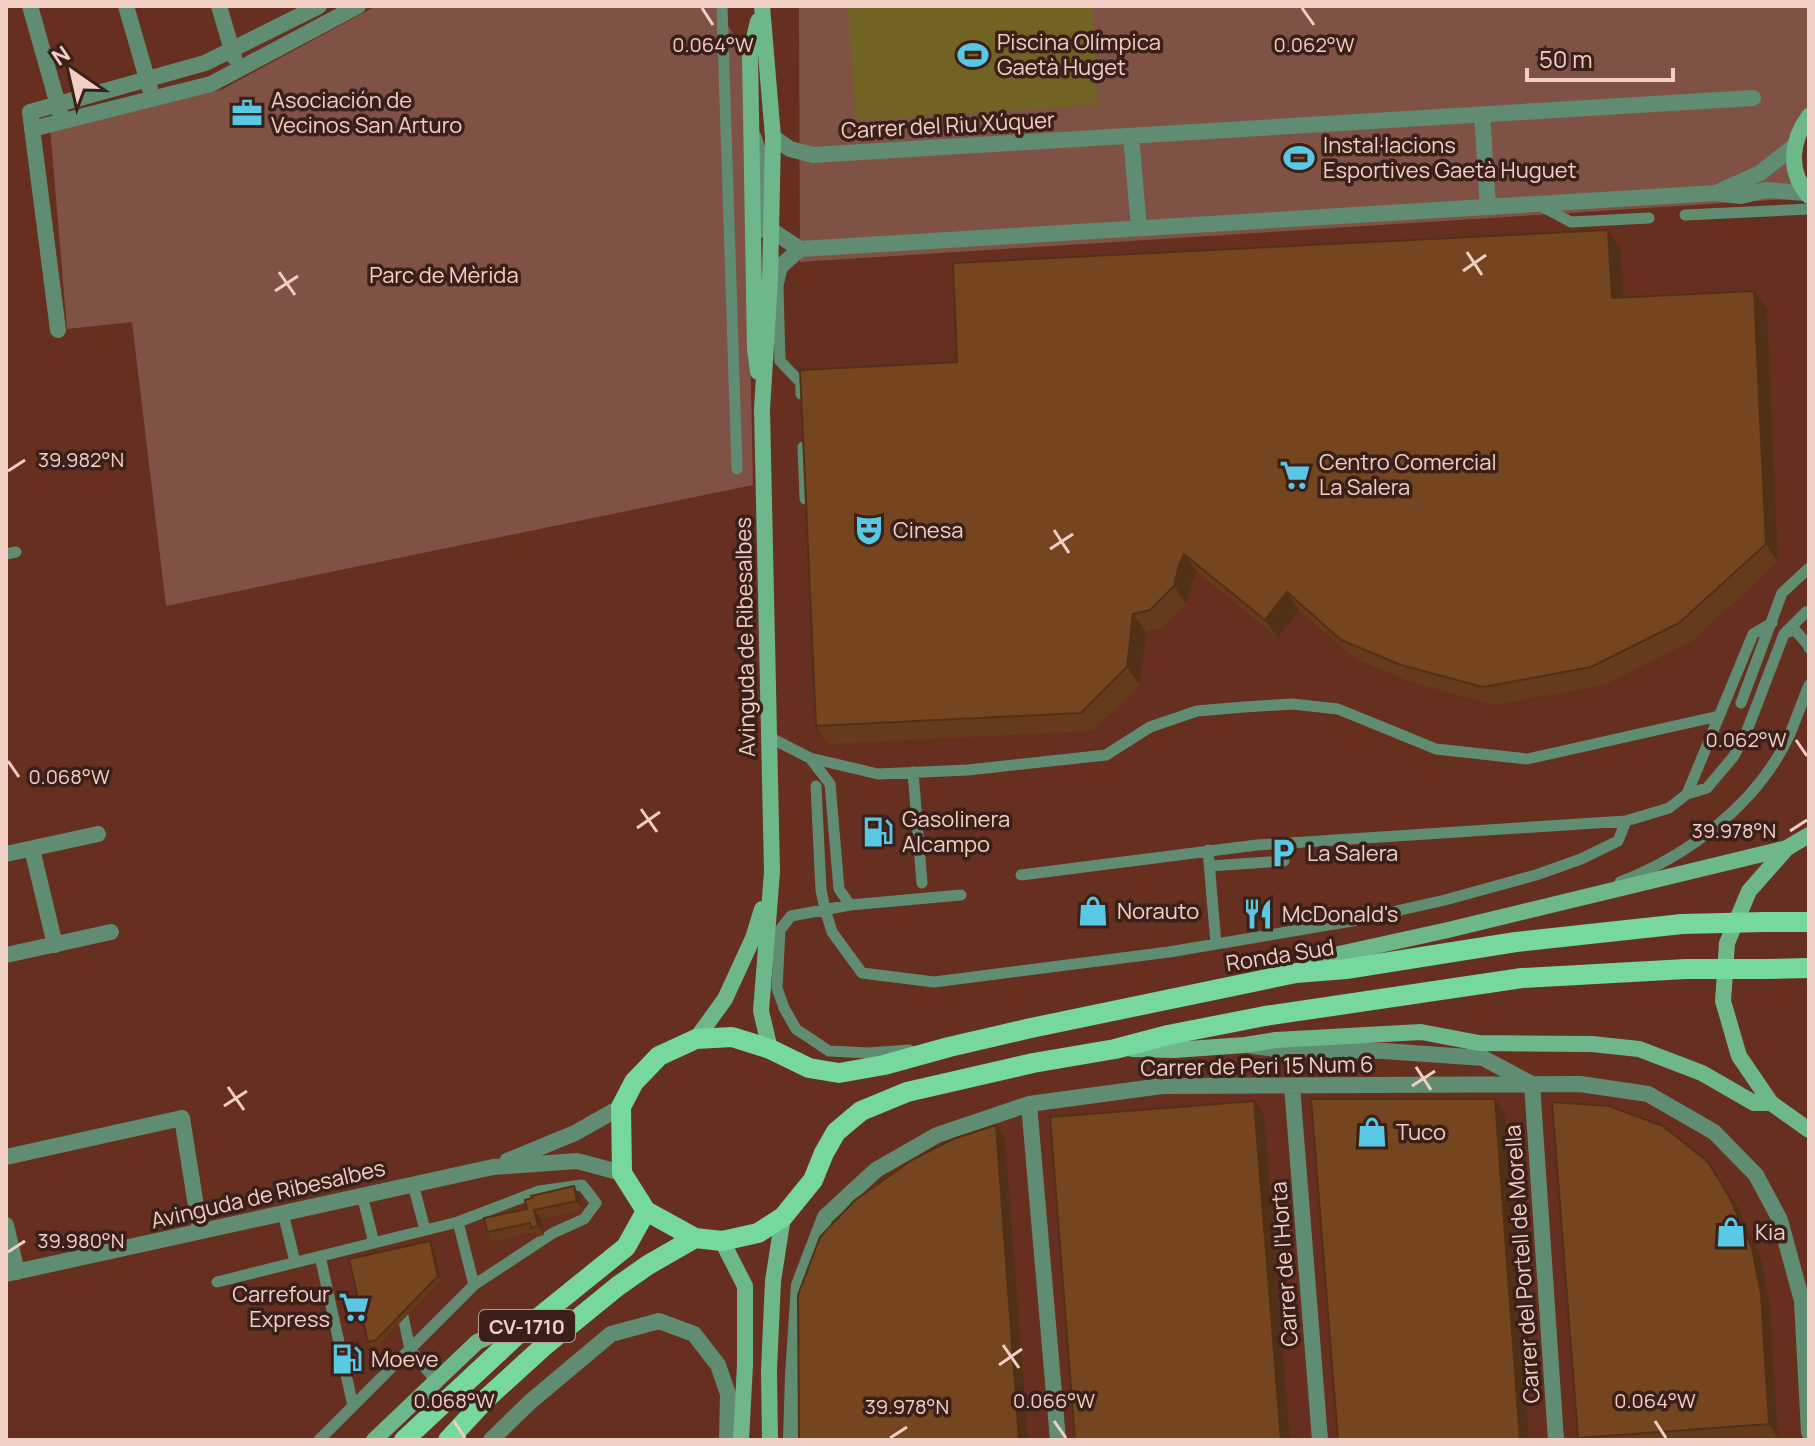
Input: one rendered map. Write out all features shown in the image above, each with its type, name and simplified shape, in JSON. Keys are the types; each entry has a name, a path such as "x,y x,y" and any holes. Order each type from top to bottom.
{"main road":[{"name":"Ronda Sud","path":"696,1039 732,1037 770,1049 809,1068 839,1073 884,1065 1031,1028 1296,973 1346,969 1516,942 1682,924 1809,922"},
{"path":"696,1039 659,1056 634,1082 621,1107 622,1173 646,1211 695,1238 722,1241 758,1233 783,1217 813,1180 836,1132 861,1111 907,1092 1265,1016 1522,978 1686,969 1809,968"},
{"name":"CV-1710","path":"404,1440 517,1335 626,1247 646,1211"},
{"name":"CV-1710","path":"448,1440 487,1398 543,1347 618,1286 695,1238"}],"street":[{"path":"30,6 63,121"},
{"path":"126,6 153,99"},
{"path":"219,6 238,70"},
{"path":"58,330 30,112 205,63 318,6 323,24"},
{"path":"32,129 211,84 358,6"},
{"name":"Avinguda de Ribesalbes","path":"762,6 750,55 755,349 762,402"},
{"name":"Avinguda de Ribesalbes","path":"762,6 773,137 770,281 762,402 772,872 761,1011 770,1049"},
{"name":"Carrer del Riu Xúquer","path":"773,137 790,149 813,155 1753,98"},
{"path":"1482,115 1488,207"},
{"path":"1716,193 1760,173 1793,147 1809,116"},
{"name":"Avinguda de Ribesalbes","path":"751,129 763,169 764,232 771,251"},
{"path":"1131,136 1139,228"},
{"path":"1793,147 1795,171 1808,199"},
{"path":"771,230 800,249 1716,193 1741,196 1766,190 1808,199"},
{"path":"770,281 800,249"},
{"path":"771,251 782,265"},
{"path":"6,854 98,834"},
{"path":"1296,973 1339,954 1787,848 1809,835"},
{"path":"1787,848 1749,891 1727,943 1723,1001 1739,1056 1771,1103 1809,1130"},
{"path":"32,849 55,945"},
{"name":"Avinguda de Ribesalbes","path":"696,1039 725,999 753,938 772,872"},
{"path":"6,955 111,932"},
{"path":"1115,1049 1174,1050 1276,1040 1421,1032 1479,1043 1592,1044 1639,1049 1702,1073 1754,1103 1771,1103"},
{"path":"1245,1045 1483,1058 1532,1084"},
{"name":"Carrer del Portell de Morella","path":"1532,1084 1556,1440"},
{"name":"Carrer de Peri 15 Num 6","path":"791,1440 799,1285 825,1217 876,1170 937,1135 1029,1104 1162,1086 1580,1084 1648,1094 1714,1132 1756,1175 1780,1220 1802,1301 1809,1432"},
{"name":"Carrer de l'Horta","path":"1292,1086 1320,1440"},
{"path":"1029,1104 1058,1440"},
{"name":"Avinguda de Ribesalbes","path":"493,1167 575,1133 621,1107"},
{"path":"6,1157 182,1118 200,1231"},
{"name":"Avinguda de Ribesalbes","path":"12,1273 493,1167 577,1161 622,1173"},
{"path":"770,1440 773,1281 783,1217"},
{"path":"6,1225 12,1273"},
{"path":"722,1241 745,1286 741,1440"},
{"path":"374,1440 477,1342 544,1312"},
{"path":"491,1440 530,1402 611,1334 659,1321 694,1334 718,1365 728,1394 727,1440"}],"lane":[{"path":"722,6 737,469"},
{"path":"1685,215 1808,199"},
{"path":"1537,204 1571,222 1649,218"},
{"path":"729,241 753,239"},
{"path":"782,265 778,286 780,361 801,383 802,412"},
{"path":"768,321 780,347"},
{"path":"803,441 805,499"},
{"path":"1741,703 1782,593 1809,568"},
{"path":"1021,875 1257,845 1626,821 1669,808 1687,794 1707,788 1734,756 1784,634 1806,612 1809,614"},
{"path":"1687,794 1753,634 1772,623"},
{"path":"1784,634 1795,630 1809,648"},
{"path":"1577,898 1645,872 1698,842 1733,811 1766,774 1788,738 1809,685"},
{"path":"769,737 810,758 878,774 968,770 1106,755 1150,727 1197,711 1292,704 1338,709 1436,749 1527,759 1719,716"},
{"path":"810,758 830,784 839,889 850,905"},
{"path":"913,772 922,883"},
{"path":"816,786 821,890 832,932 862,973 934,982 1169,952 1352,921 1445,900 1581,859 1618,841 1626,821"},
{"path":"1208,850 1216,944"},
{"path":"1210,866 1284,861"},
{"path":"949,1047 868,1053 829,1051 796,1029 777,988 780,930 791,916 825,909 961,895"},
{"path":"413,1184 425,1230"},
{"path":"217,1282 458,1222 539,1191 582,1185 596,1203 584,1219 553,1233 474,1285 319,1440"},
{"path":"362,1195 374,1243"},
{"path":"283,1213 295,1262"},
{"path":"458,1222 474,1285"},
{"path":"387,1240 390,1255"},
{"path":"320,1256 353,1406"},
{"path":"400,1302 410,1349 435,1380"}],"green space":[{"name":"Parc de Mèrida","path":"376,6 715,6 744,50 753,485 166,606 132,322 67,329 50,127 221,90"},
{"name":"Instal·lacions Esportives Gaetà Huguet","path":"799,6 1809,6 1809,117 1788,199 800,262"}],"shaded area":[{"name":"Piscina Olímpica Gaetà Huget","path":"848,6 1092,6 1098,105 855,121"}],"building":[{"name":"Centro Comercial La Salera","path":"1608,230 1612,298 1754,291 1766,544 1679,623 1591,667 1483,687 1401,665 1341,640 1287,592 1265,620 1184,554 1174,586 1150,610 1133,614 1127,667 1081,713 816,726 800,370 957,362 953,263"},
{"path":"1311,1099 1495,1099 1520,1440 1338,1440"},
{"path":"1254,1101 1281,1440 1075,1440 1050,1117"},
{"path":"1552,1102 1609,1106 1663,1126 1708,1162 1729,1196 1752,1248 1761,1294 1769,1424 1578,1438"},
{"path":"996,1125 1019,1440 799,1440 798,1295 820,1237 855,1200 912,1160 953,1139"},
{"path":"574,1186 577,1201 534,1210 538,1226 531,1228 530,1223 487,1232 484,1218 527,1209 525,1200 531,1196"},
{"path":"430,1241 438,1276 376,1340 368,1342 349,1259"}],"place":[{"name":"Piscina Olímpica Gaetà Huget","path":"973,55"},
{"name":"Asociación de Vecinos San Arturo","path":"247,113"},
{"name":"Instal·lacions Esportives Gaetà Huguet","path":"1299,158"},
{"name":"Centro Comercial La Salera","path":"1295,475"},
{"name":"Cinesa","path":"869,530"},
{"name":"Gasolinera Alcampo","path":"878,832"},
{"name":"La Salera","path":"1283,853"},
{"name":"Norauto","path":"1093,911"},
{"name":"McDonald's","path":"1258,914"},
{"name":"Tuco","path":"1372,1132"},
{"name":"Kia","path":"1731,1232"},
{"name":"Carrefour Express","path":"354,1307"},
{"name":"Moeve","path":"347,1359"}]}
